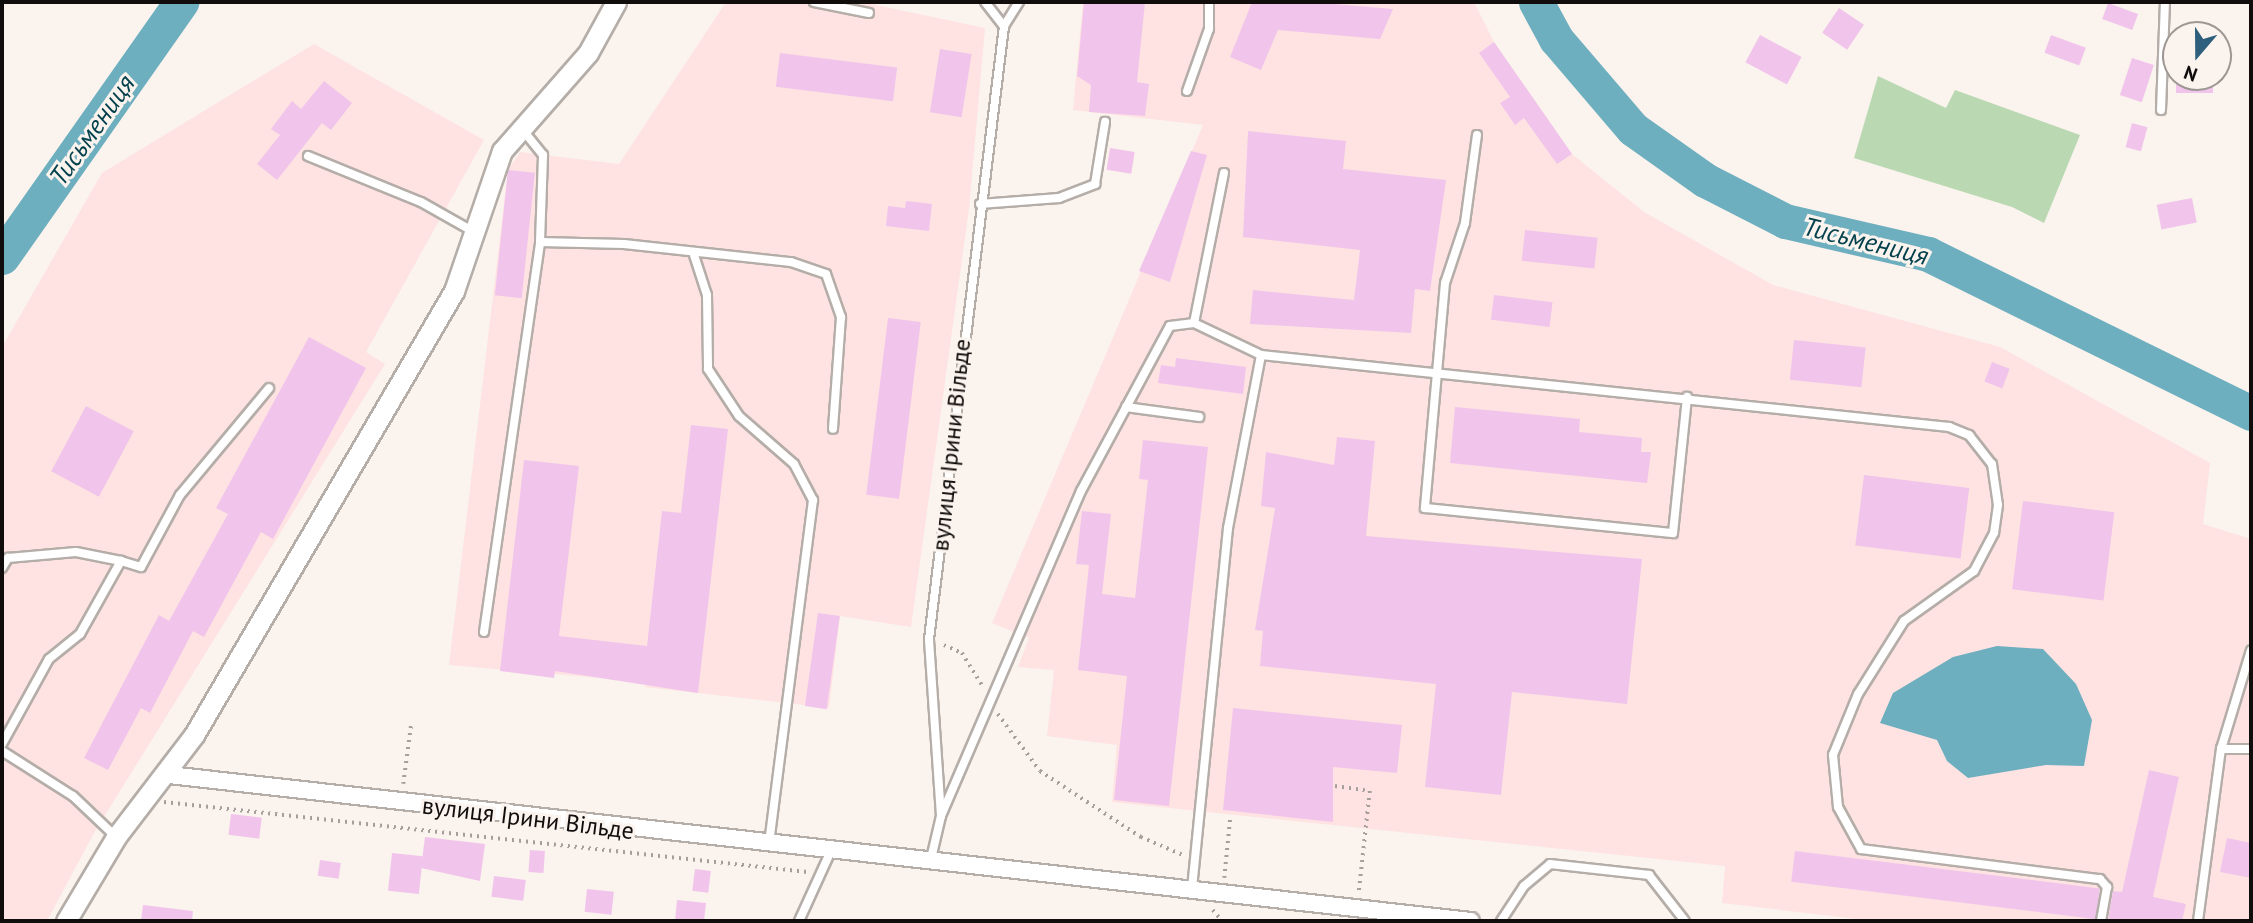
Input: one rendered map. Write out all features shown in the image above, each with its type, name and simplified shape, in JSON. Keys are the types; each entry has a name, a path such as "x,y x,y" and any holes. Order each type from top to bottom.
{"street":[{"path":"66,921 116,837 169,775 454,291 475,232 491,171 522,128 588,53 616,2"},
{"name":"вулиця Ірини Вільде","path":"169,775 830,853 1197,889 1471,921"}],"lane":[{"path":"814,2 869,13"},
{"path":"985,2 1004,26 1019,2"},
{"path":"1186,91 1209,29 1209,2"},
{"path":"2161,110 2165,2"},
{"name":"вулиця Ірини Вільде","path":"930,863 941,816 929,639 980,204 1004,26"},
{"path":"980,204 1059,198 1095,184 1105,122"},
{"path":"484,632 540,242 543,155 522,128"},
{"path":"1477,135 1465,223 1445,283 1425,509 1673,533 1686,397"},
{"path":"308,156 421,202 475,232"},
{"path":"1194,323 1224,173"},
{"path":"540,242 624,244 694,255 791,262 826,274 841,317 833,429"},
{"path":"694,255 706,295 708,369 739,416 794,464 813,500 769,846"},
{"path":"941,816 1081,491 1170,326 1194,323 1261,355 1437,370 1949,427 1983,448 1998,505 1994,533 1974,571 1904,621 1858,694 1833,755 1838,807 1861,849 2100,879 2107,887 2101,921"},
{"path":"1197,889 1194,859 1228,528 1261,355"},
{"path":"2,568 8,558 76,552 141,567 180,495 269,388"},
{"path":"1126,407 1199,417"},
{"path":"2,744 49,659 80,634 121,561"},
{"path":"2198,921 2221,749 2251,650"},
{"path":"2221,749 2251,749"},
{"path":"2,751 73,796 116,837"},
{"path":"799,921 830,853"},
{"path":"1501,921 1524,886 1550,864 1649,875 1685,921"}],"path":[{"path":"929,639 962,653 1013,742 1040,771 1141,837 1194,859"},
{"path":"400,803 411,724"},
{"path":"1335,786 1370,791 1357,908"},
{"path":"147,800 820,873"},
{"path":"1223,892 1230,818"},
{"path":"1197,889 1222,921"}],"shaded area":[{"path":"726,2 862,2 985,28 969,209 911,627 840,616 829,708 645,687 646,682 449,665 508,170 520,152 619,164"},
{"path":"1083,2 1474,2 1494,42 1572,154 1644,212 1773,285 2000,347 2210,463 2203,524 2251,539 2251,921 1874,921 1722,903 1725,866 1112,802 1117,745 1047,736 1054,670 1018,667 1029,638 992,623 1203,125 1073,110"},
{"path":"314,44 484,140 366,352 385,364 94,833 47,921 2,921 2,347 102,173"}],"green space":[{"path":"1878,76 1946,108 1955,90 2080,135 2044,223 2012,207 1854,158"}],"water":[{"path":"1997,646 2043,649 2076,684 2092,720 2084,766 2046,765 1968,778 1947,761 1937,740 1880,723 1893,693 1953,657"}],"building":[{"path":"1084,2 1145,2 1137,82 1149,84 1145,116 1089,112 1091,85 1077,76"},
{"path":"1252,2 1311,2 1393,9 1380,39 1278,30 1261,70 1230,57"},
{"path":"2108,3 2138,14 2132,30 2102,19"},
{"path":"1839,8 1864,25 1847,50 1822,33"},
{"path":"1760,35 1801,57 1787,84 1745,62"},
{"path":"2051,35 2086,48 2079,66 2045,53"},
{"path":"1494,42 1572,154 1557,164 1524,118 1515,125 1500,103 1510,97 1479,53"},
{"path":"940,49 972,54 962,117 930,112"},
{"path":"780,53 897,67 893,101 776,87"},
{"path":"2132,58 2154,65 2142,102 2120,95"},
{"path":"324,81 352,103 331,130 322,123 277,180 257,164 280,135 271,129 292,101 301,109"},
{"path":"2176,91 2213,91 2213,93"},
{"path":"2132,123 2147,127 2141,151 2126,147"},
{"path":"1248,131 1346,141 1343,169 1446,180 1430,291 1415,289 1411,333 1250,324 1253,290 1354,300 1360,250 1243,237"},
{"path":"1110,148 1135,152 1131,174 1107,170"},
{"path":"1191,151 1207,155 1170,282 1139,271"},
{"path":"508,170 535,173 522,298 495,295"},
{"path":"2192,198 2197,223 2161,229 2157,205"},
{"path":"906,201 932,204 929,231 886,226 888,206 905,208"},
{"path":"1525,230 1598,238 1594,268 1522,261"},
{"path":"1494,295 1553,302 1550,327 1491,320"},
{"path":"888,318 921,322 899,499 866,495"},
{"path":"309,337 366,368 273,539 261,532 204,637 193,631 150,713 141,708 108,770 84,758 159,615 169,621 228,514 216,508"},
{"path":"1794,340 1866,348 1861,387 1790,380"},
{"path":"1176,358 1246,367 1243,394 1158,383 1161,365 1175,367"},
{"path":"1992,362 2010,369 2002,388 1984,382"},
{"path":"86,406 134,431 99,497 51,471"},
{"path":"1455,407 1580,419 1579,432 1642,438 1641,452 1651,452 1647,483 1450,463"},
{"path":"691,425 728,429 698,693 555,671 554,678 500,671 524,460 579,466 559,636 647,646 662,511 681,513"},
{"path":"1337,437 1375,441 1366,536 1642,559 1627,704 1512,692 1501,795 1425,787 1436,684 1260,666 1263,631 1255,630 1275,508 1261,506 1266,452 1334,465"},
{"path":"1143,440 1208,447 1169,806 1114,800 1127,676 1078,670 1089,565 1076,564 1082,511 1111,514 1102,594 1135,598 1148,480 1139,479"},
{"path":"1864,475 1969,488 1961,558 1855,545"},
{"path":"2023,501 2114,512 2103,601 2012,589"},
{"path":"818,613 840,616 827,709 805,706"},
{"path":"1233,708 1402,725 1397,773 1333,767 1333,822 1223,810"},
{"path":"2149,770 2179,777 2153,897 2186,904 2182,921 2108,921 2113,891 2122,892"},
{"path":"231,814 262,818 259,839 228,835"},
{"path":"425,837 485,844 480,881 421,868"},
{"path":"2227,838 2251,843 2251,878 2220,872"},
{"path":"530,850 545,851 543,873 528,872"},
{"path":"1795,851 2100,888 2096,919 1791,882"},
{"path":"392,853 423,856 419,894 388,891"},
{"path":"320,860 341,863 339,879 318,876"},
{"path":"695,869 711,871 708,893 692,891"},
{"path":"494,876 526,880 523,901 491,897"},
{"path":"587,889 614,892 611,915 585,912"},
{"path":"677,900 706,903 704,921 675,921"},
{"path":"143,905 193,911 192,921 141,921"}],"waterway":[{"name":"Тисьмениця","path":"2,257 181,2"},
{"name":"Тисьмениця","path":"1536,2 1556,39 1633,129 1705,180 1785,221 1928,254 2251,413"}]}
